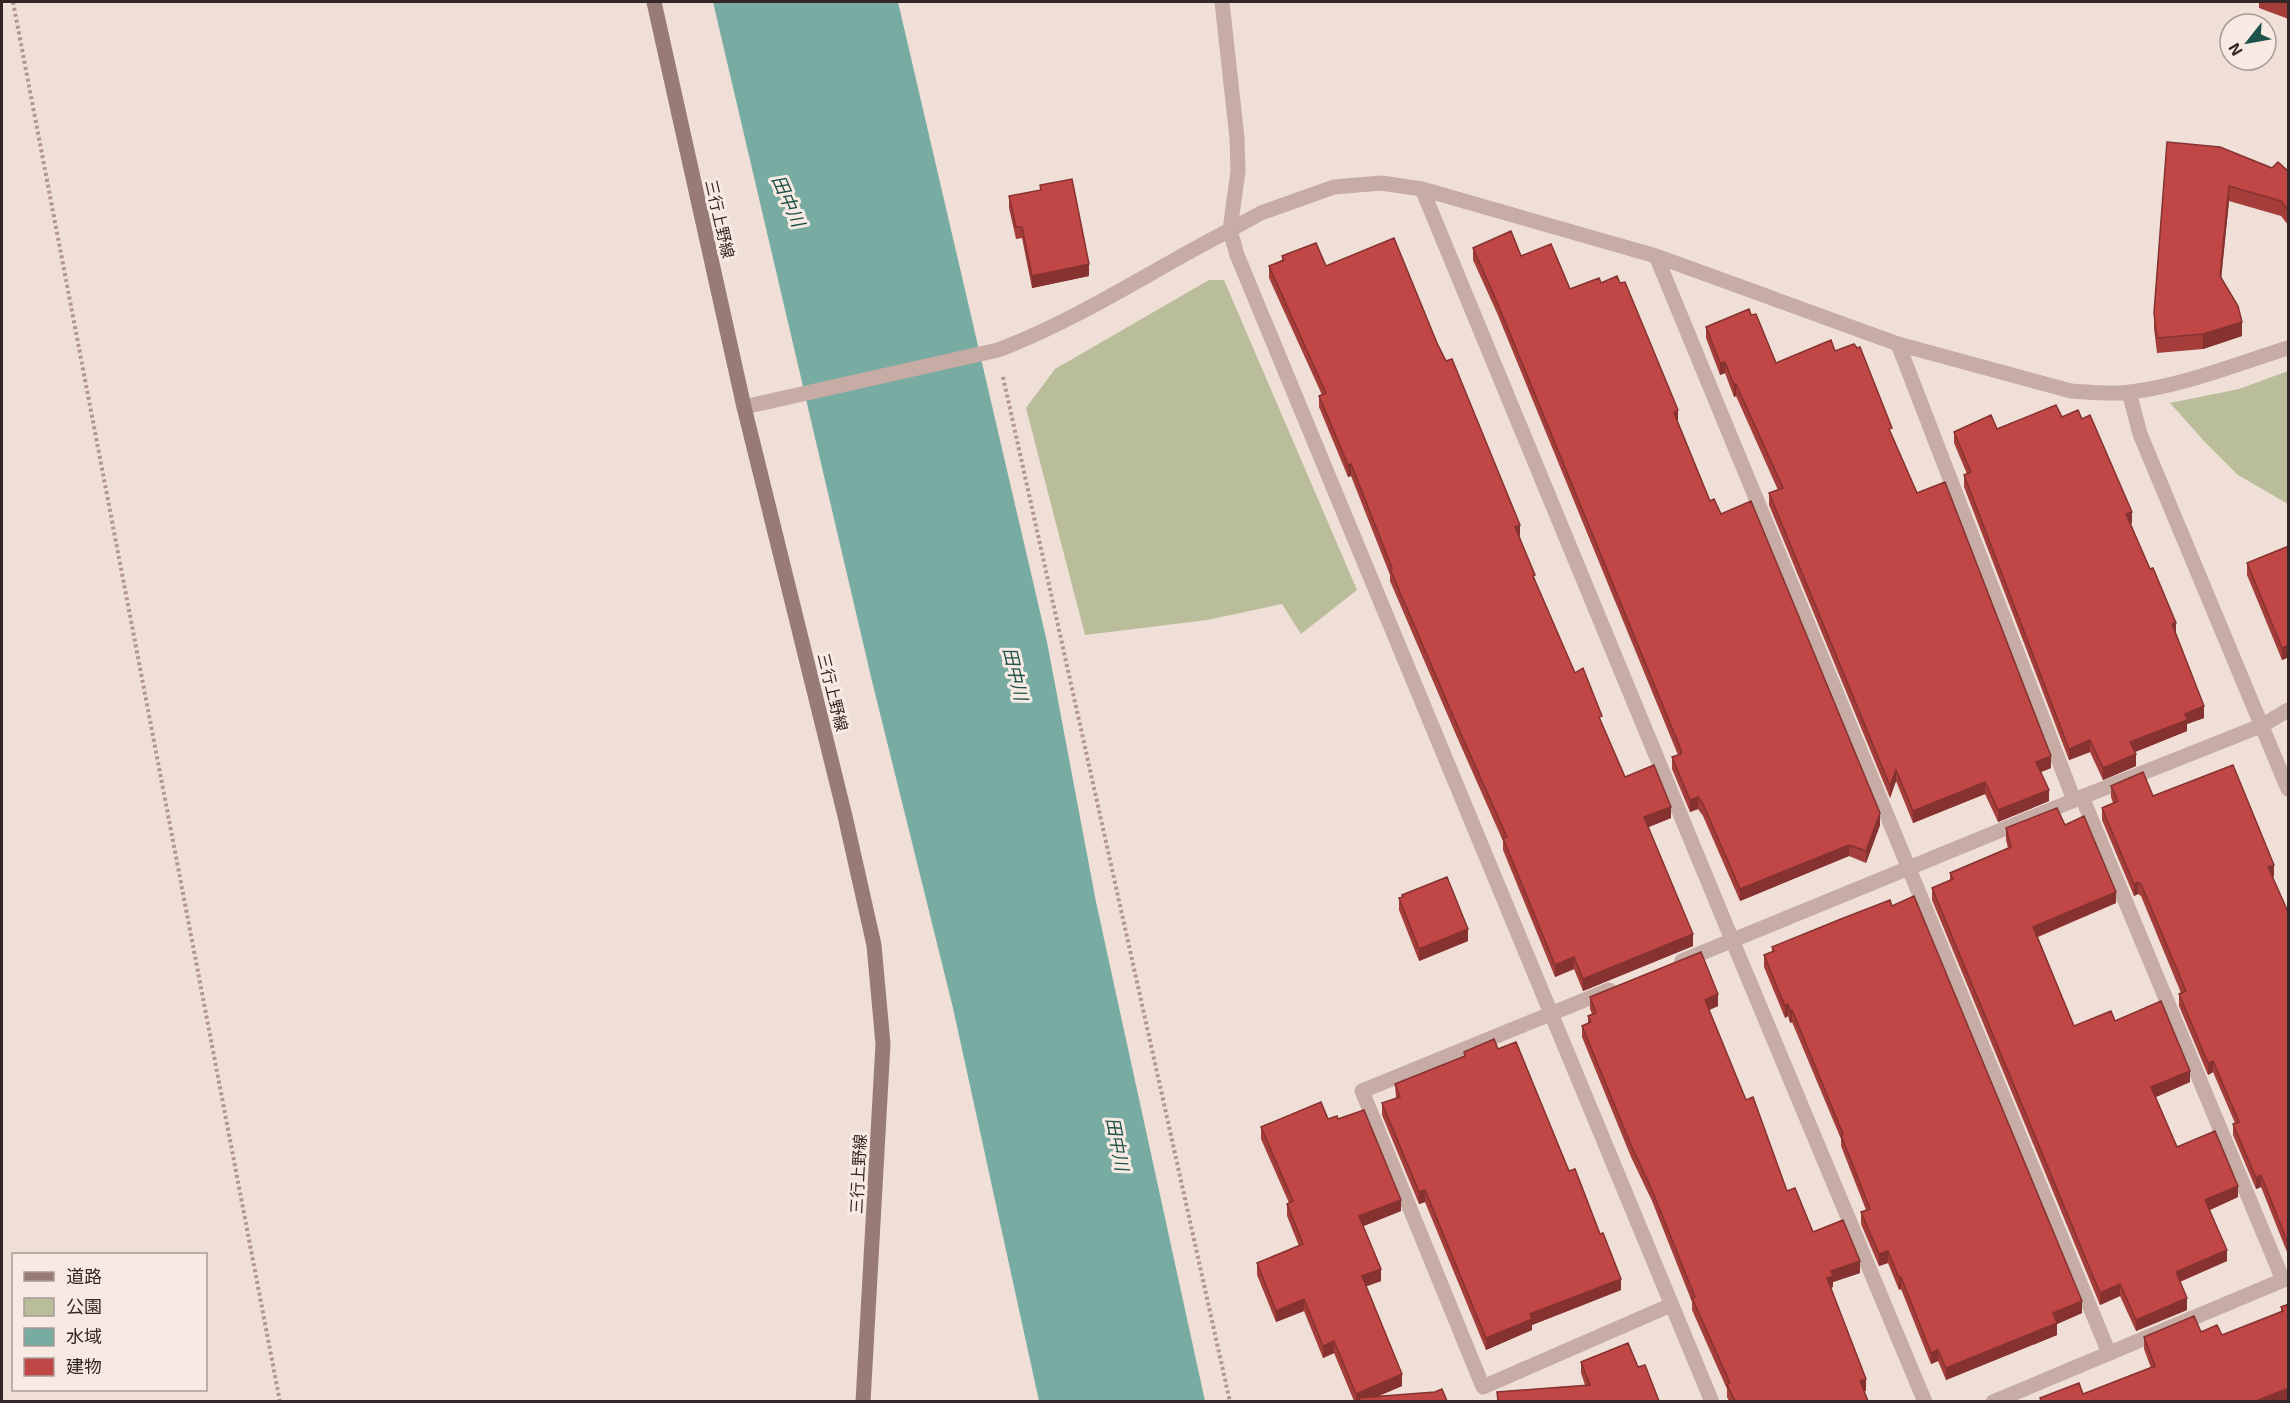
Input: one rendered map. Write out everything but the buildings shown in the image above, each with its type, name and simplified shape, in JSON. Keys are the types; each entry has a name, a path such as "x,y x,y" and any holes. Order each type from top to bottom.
{"main road":[{"name":"三行上野線","path":"654,2 744,407 845,816 874,945 883,1044 863,1401"}],"street":[{"path":"1222,2 1238,160 1230,230 1237,255 1712,1401"},
{"path":"744,407 993,350 1034,336 1085,311 1261,213 1334,187 1381,183 1422,189 1656,256 1898,344 2071,391 2129,392 2165,386 2289,348"},
{"path":"1422,189 1925,1401"},
{"path":"1656,256 2109,1353"},
{"path":"1898,344 2078,798 2286,1279 1993,1401"},
{"path":"2129,392 2140,434 2289,789"},
{"path":"1668,967 2078,798 2263,725 2289,710"},
{"path":"1625,984 1362,1091 1483,1387 1671,1305"}],"path":[{"path":"13,2 280,1401"},
{"path":"993,350 1008,406 1230,1401"}],"green space":[{"path":"1209,280 1224,280 1357,590 1301,634 1282,604 1207,620 1085,635 1026,408 1055,369"},
{"path":"2288,371 2288,504 2238,475 2170,403 2239,389"}],"water":[{"name":"田中川","path":"713,2 898,2 1047,642 1096,902 1205,1401 1039,1401 953,1008 872,681"}]}
